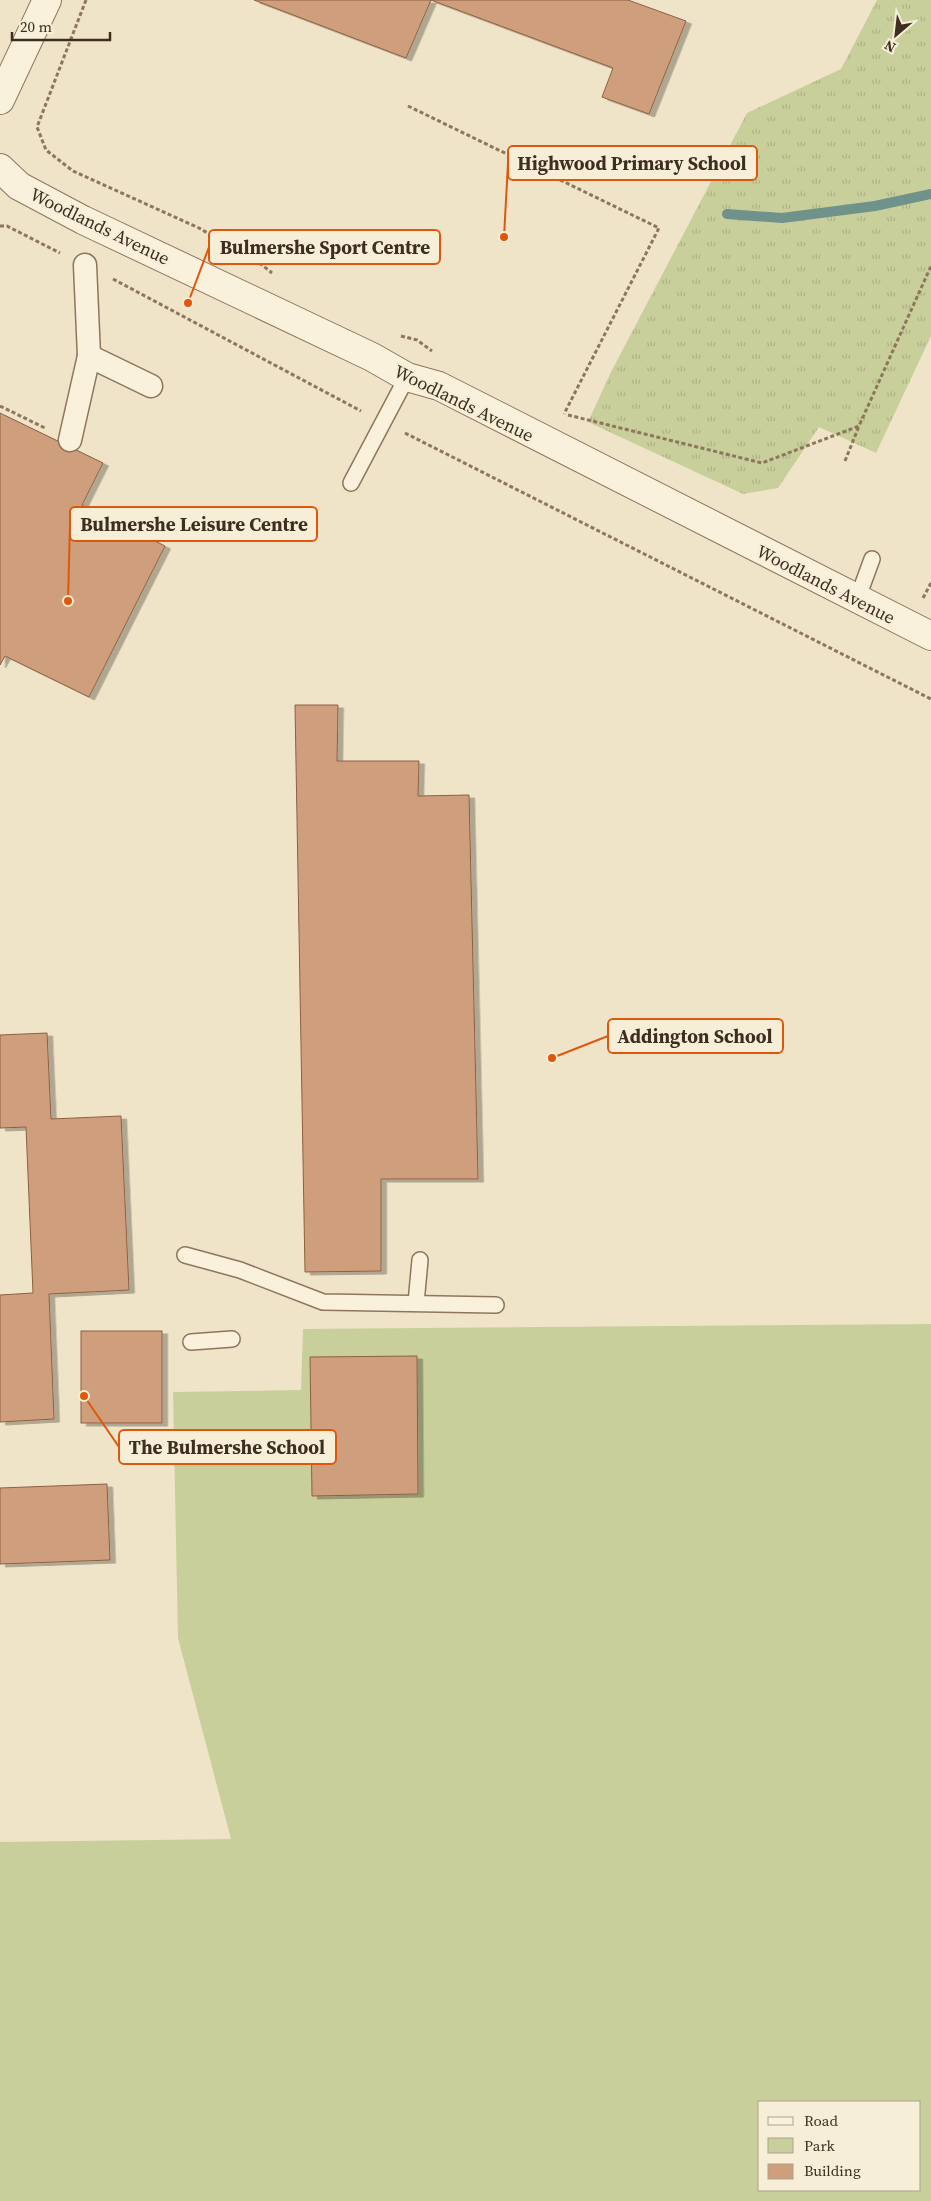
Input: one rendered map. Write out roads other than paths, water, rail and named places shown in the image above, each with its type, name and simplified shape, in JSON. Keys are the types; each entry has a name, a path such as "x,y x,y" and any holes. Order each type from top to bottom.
{"street":[{"path":"0,100 47,0"},
{"name":"Woodlands Avenue","path":"0,168 19,186 83,220 372,357 407,377 439,386 931,636"},
{"path":"70,440 89,356 85,265"},
{"path":"89,356 150,386"}],"lane":[{"path":"351,483 407,377"},
{"path":"858,600 872,559"},
{"path":"185,1255 240,1270 323,1302 496,1305"},
{"path":"416,1303 420,1260"},
{"path":"191,1342 232,1339"}],"waterway":[{"path":"727,214 782,218 875,206 931,194"}],"place":[{"name":"Highwood Primary School","path":"504,237"},
{"name":"Bulmershe Sport Centre","path":"188,303"},
{"name":"Bulmershe Leisure Centre","path":"68,601"},
{"name":"Addington School","path":"552,1058"},
{"name":"The Bulmershe School","path":"84,1396"}]}
